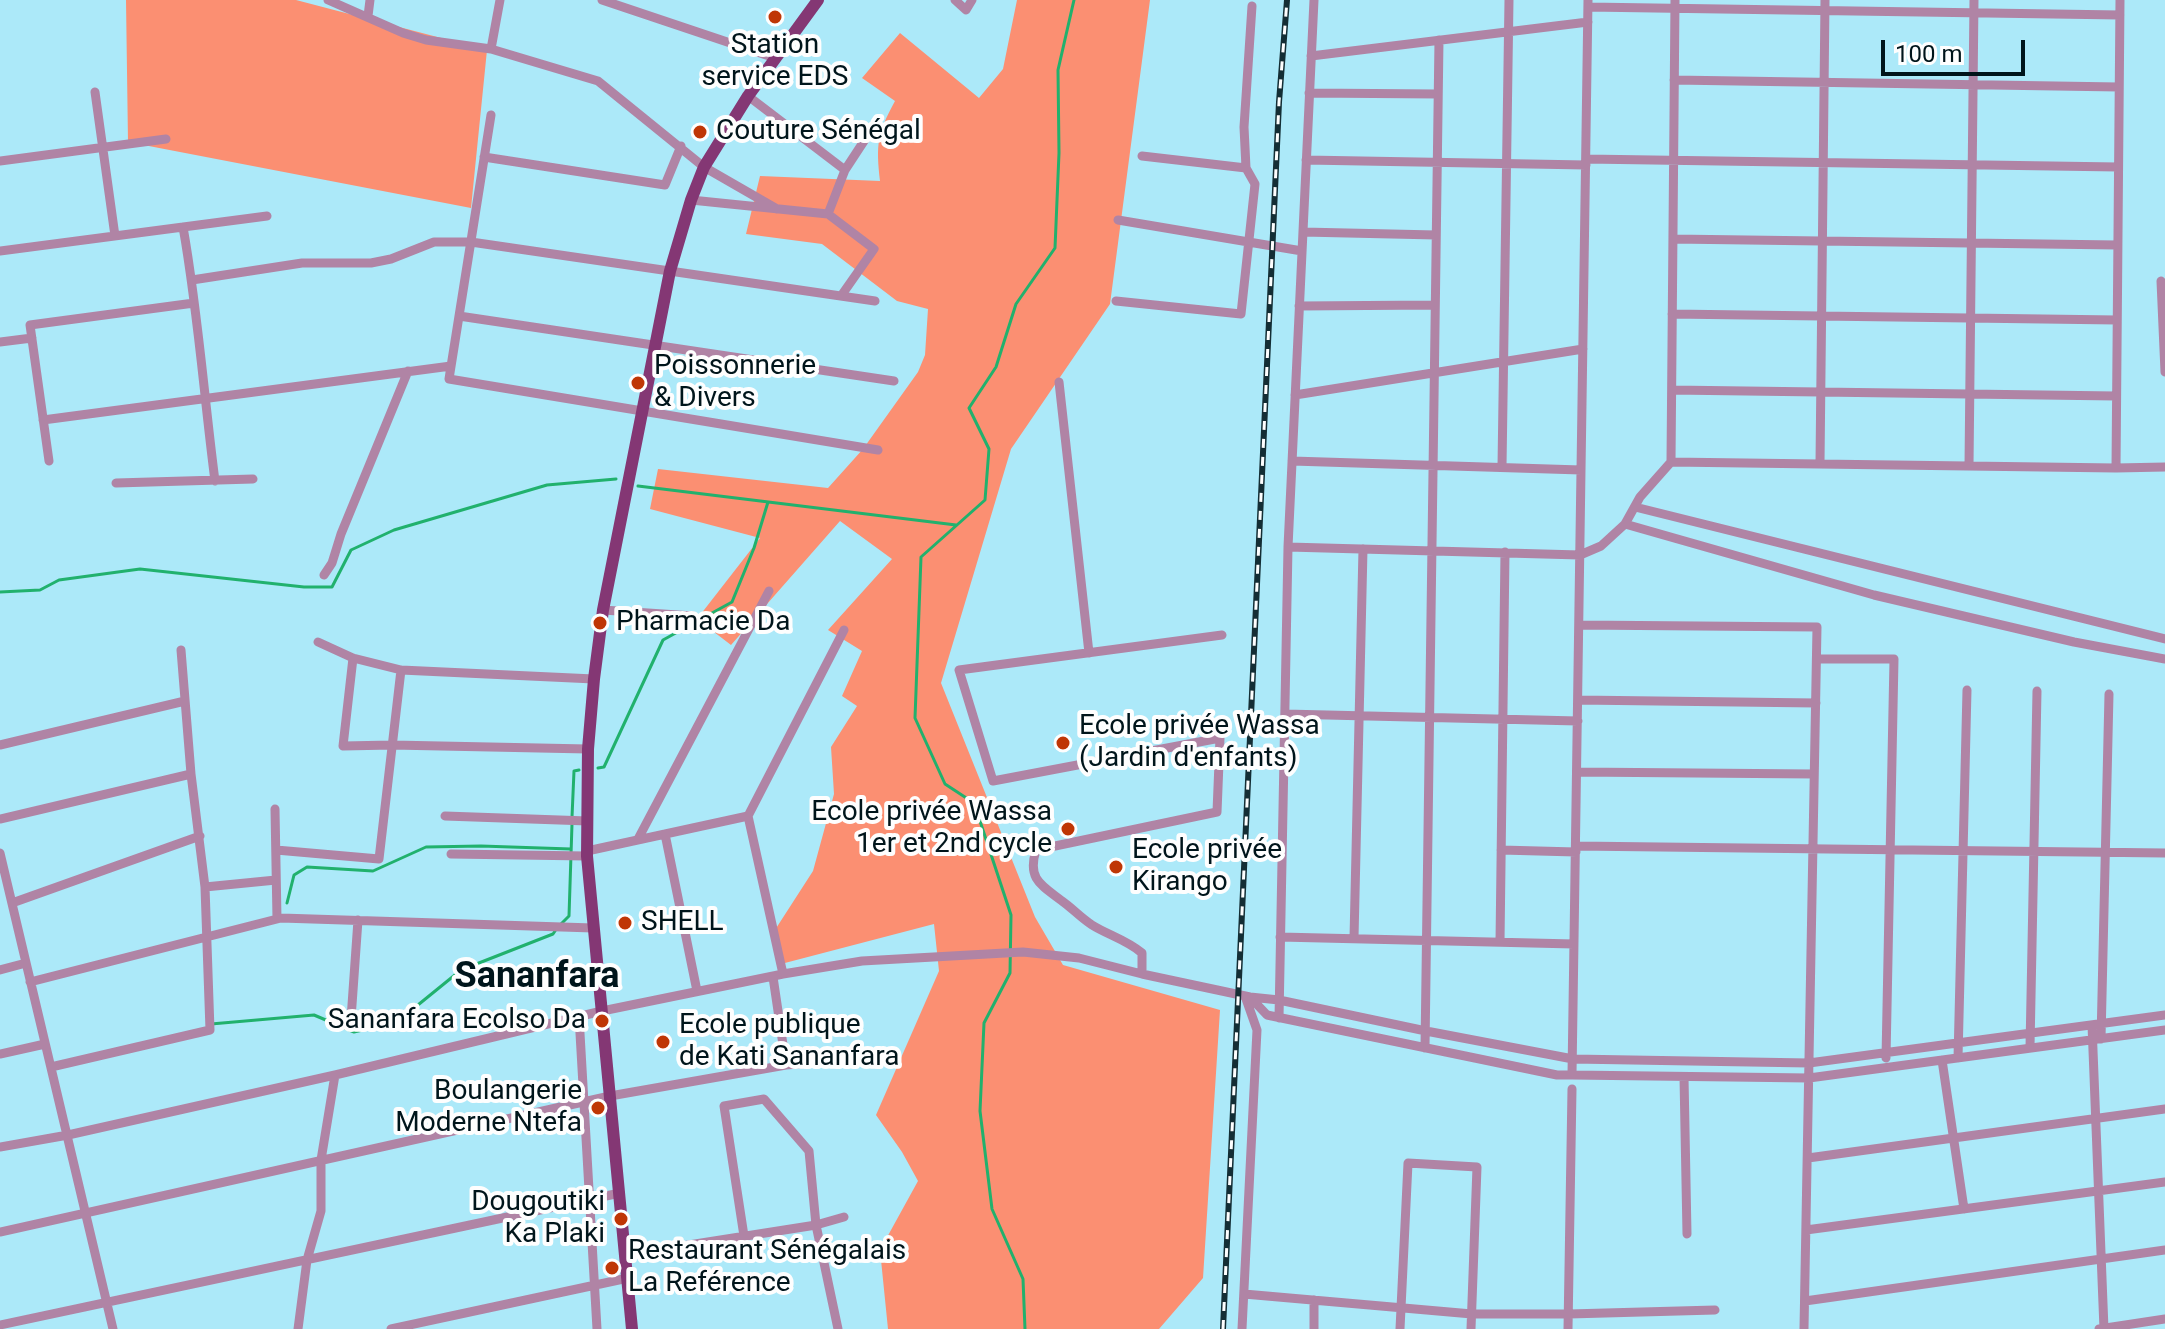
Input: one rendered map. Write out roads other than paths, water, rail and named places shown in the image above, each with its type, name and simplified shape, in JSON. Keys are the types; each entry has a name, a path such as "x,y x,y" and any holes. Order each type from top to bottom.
{"main road":[{"path":"632,1329 587,854 588,749 603,610 670,271 691,200 704,167 748,96 818,0"}],"street":[{"path":"328,0 426,40 491,49 598,81 704,167 777,209"},
{"path":"368,16 370,0"},
{"path":"491,49 500,0"},
{"path":"602,0 775,58"},
{"path":"955,0 966,10 972,0"},
{"path":"1279,1018 1288,547 1314,0"},
{"path":"1502,467 1509,0"},
{"path":"1969,466 1974,0"},
{"path":"2116,468 2120,0"},
{"path":"1572,1075 1588,4 1824,5 1974,13 2120,15"},
{"path":"1288,547 1580,555 1601,546 1625,524 1640,497 1671,462 1675,4"},
{"path":"1820,464 1824,5"},
{"path":"1116,301 1241,314 1255,184 1246,168 1244,127 1252,6"},
{"path":"1311,56 1588,22"},
{"path":"1425,1048 1439,40"},
{"path":"1674,80 2119,87"},
{"path":"95,92 115,236"},
{"path":"1309,93 1438,94"},
{"path":"748,96 845,170"},
{"path":"491,115 449,379 878,450"},
{"path":"828,214 845,170 866,138"},
{"path":"0,161 166,139"},
{"path":"484,157 665,185 681,146"},
{"path":"1142,156 1246,168"},
{"path":"1306,160 1507,164 1674,160 2118,167"},
{"path":"691,200 828,214 874,249 841,296"},
{"path":"0,251 267,216"},
{"path":"1118,220 1302,251"},
{"path":"183,227 215,481"},
{"path":"1303,232 1436,235"},
{"path":"1673,239 2117,245"},
{"path":"192,280 302,263 371,263 391,259 434,242 471,242 875,301"},
{"path":"2161,281 2165,372"},
{"path":"49,461 30,325 194,303"},
{"path":"1299,306 1435,305"},
{"path":"1672,314 2117,320"},
{"path":"459,316 894,381"},
{"path":"0,342 32,338"},
{"path":"1295,395 1583,349"},
{"path":"43,420 451,366"},
{"path":"324,575 332,563 408,371"},
{"path":"1059,382 1089,653"},
{"path":"1672,390 2116,396"},
{"path":"1292,461 1581,470"},
{"path":"1671,462 2165,467"},
{"path":"116,483 253,479"},
{"path":"1635,507 2165,639"},
{"path":"1625,524 1874,595 2074,642 2165,659"},
{"path":"1354,938 1363,549"},
{"path":"1500,942 1505,552"},
{"path":"638,839 769,591"},
{"path":"603,610 693,616"},
{"path":"1579,625 1817,627 1804,1329"},
{"path":"786,1065 778,976 748,816 844,630"},
{"path":"1142,974 1142,953 1092,925 1040,885 1032,862 1036,850 1217,812 1220,738 993,781 959,670 1222,635"},
{"path":"318,642 353,658 401,670 594,679"},
{"path":"51,1067 210,1030 205,887 191,774 181,650"},
{"path":"353,658 343,746 588,749"},
{"path":"1817,659 1894,659 1886,1067"},
{"path":"276,850 379,859 401,670"},
{"path":"1958,1058 1967,690"},
{"path":"2030,1048 2037,691"},
{"path":"2109,694 2097,1024 2096,1119 2102,1329 2165,1319"},
{"path":"1578,700 1816,703"},
{"path":"0,745 185,701"},
{"path":"1285,714 1578,721"},
{"path":"1577,772 1814,774"},
{"path":"0,819 191,774"},
{"path":"275,809 277,919"},
{"path":"445,816 588,821"},
{"path":"451,854 587,854 638,839 748,816"},
{"path":"665,834 697,991"},
{"path":"12,903 200,836"},
{"path":"1501,850 1813,849 2165,853"},
{"path":"0,853 5,893 12,903 113,1329"},
{"path":"205,887 276,880"},
{"path":"30,982 277,919 593,928"},
{"path":"351,1019 358,920"},
{"path":"1280,937 1574,944"},
{"path":"0,1147 68,1135 335,1075 602,1011 862,961 1023,952 1079,958 1248,997 1279,1000 1573,1059 1809,1063 2165,1015"},
{"path":"0,970 26,963"},
{"path":"1248,997 1267,1015 1557,1075 1809,1078 2165,1030"},
{"path":"1242,1329 1257,1030 1248,997"},
{"path":"579,1016 597,1329"},
{"path":"0,1054 45,1044"},
{"path":"0,1232 610,1096 786,1065 880,1057"},
{"path":"1942,1060 1964,1209"},
{"path":"298,1329 307,1260 321,1211 321,1160 335,1075"},
{"path":"1684,1077 1687,1234"},
{"path":"1568,1329 1572,1089"},
{"path":"744,1236 724,1106 764,1099 809,1151 816,1225 838,1329"},
{"path":"1808,1158 2165,1109"},
{"path":"1400,1329 1408,1163 1477,1167 1471,1329"},
{"path":"1806,1230 2165,1182"},
{"path":"0,1325 620,1193"},
{"path":"625,1255 816,1225 844,1217"},
{"path":"1805,1301 2165,1250"},
{"path":"391,1329 628,1278"},
{"path":"1244,1294 1472,1314 1715,1310"},
{"path":"1314,1300 1314,1329"}],"waterway":[{"path":"1025,1329 1023,1279 992,1209 980,1111 984,1023 1010,973 1011,915 974,803 945,784 915,718 921,557 985,500 989,449 969,408 996,367 1016,304 1055,248 1058,70 1074,0"},
{"path":"0,592 40,590 59,580 140,569 304,587 332,587 351,550 394,530 547,485 616,479"},
{"path":"638,486 956,525"},
{"path":"598,768 604,767 663,640 732,602 754,548 768,502"},
{"path":"572,817 574,771 579,770"},
{"path":"560,925 569,916 572,824"},
{"path":"287,903 294,875 307,867 373,871 426,847 571,849"},
{"path":"211,1024 314,1015 354,1032 397,1022 461,970 555,931"}],"railway":[{"path":"1223,1329 1279,102 1287,0"}],"place":[{"name":"Station service EDS","path":"775,17"},
{"name":"Couture Sénégal","path":"700,132"},
{"name":"Poissonnerie & Divers","path":"638,383"},
{"name":"Pharmacie Da","path":"600,623"},
{"name":"Ecole privée Wassa (Jardin d'enfants)","path":"1063,743"},
{"name":"Ecole privée Wassa 1er et 2nd cycle","path":"1068,829"},
{"name":"Ecole privée Kirango","path":"1116,867"},
{"name":"SHELL","path":"625,923"},
{"name":"Sananfara Ecolso Da","path":"602,1021"},
{"name":"Ecole publique de Kati Sananfara","path":"663,1042"},
{"name":"Boulangerie Moderne Ntefa","path":"598,1108"},
{"name":"Dougoutiki Ka Plaki","path":"621,1219"},
{"name":"Restaurant Sénégalais La Reférence","path":"612,1268"}],"district":[{"name":"Sananfara","path":"537,978"}]}
